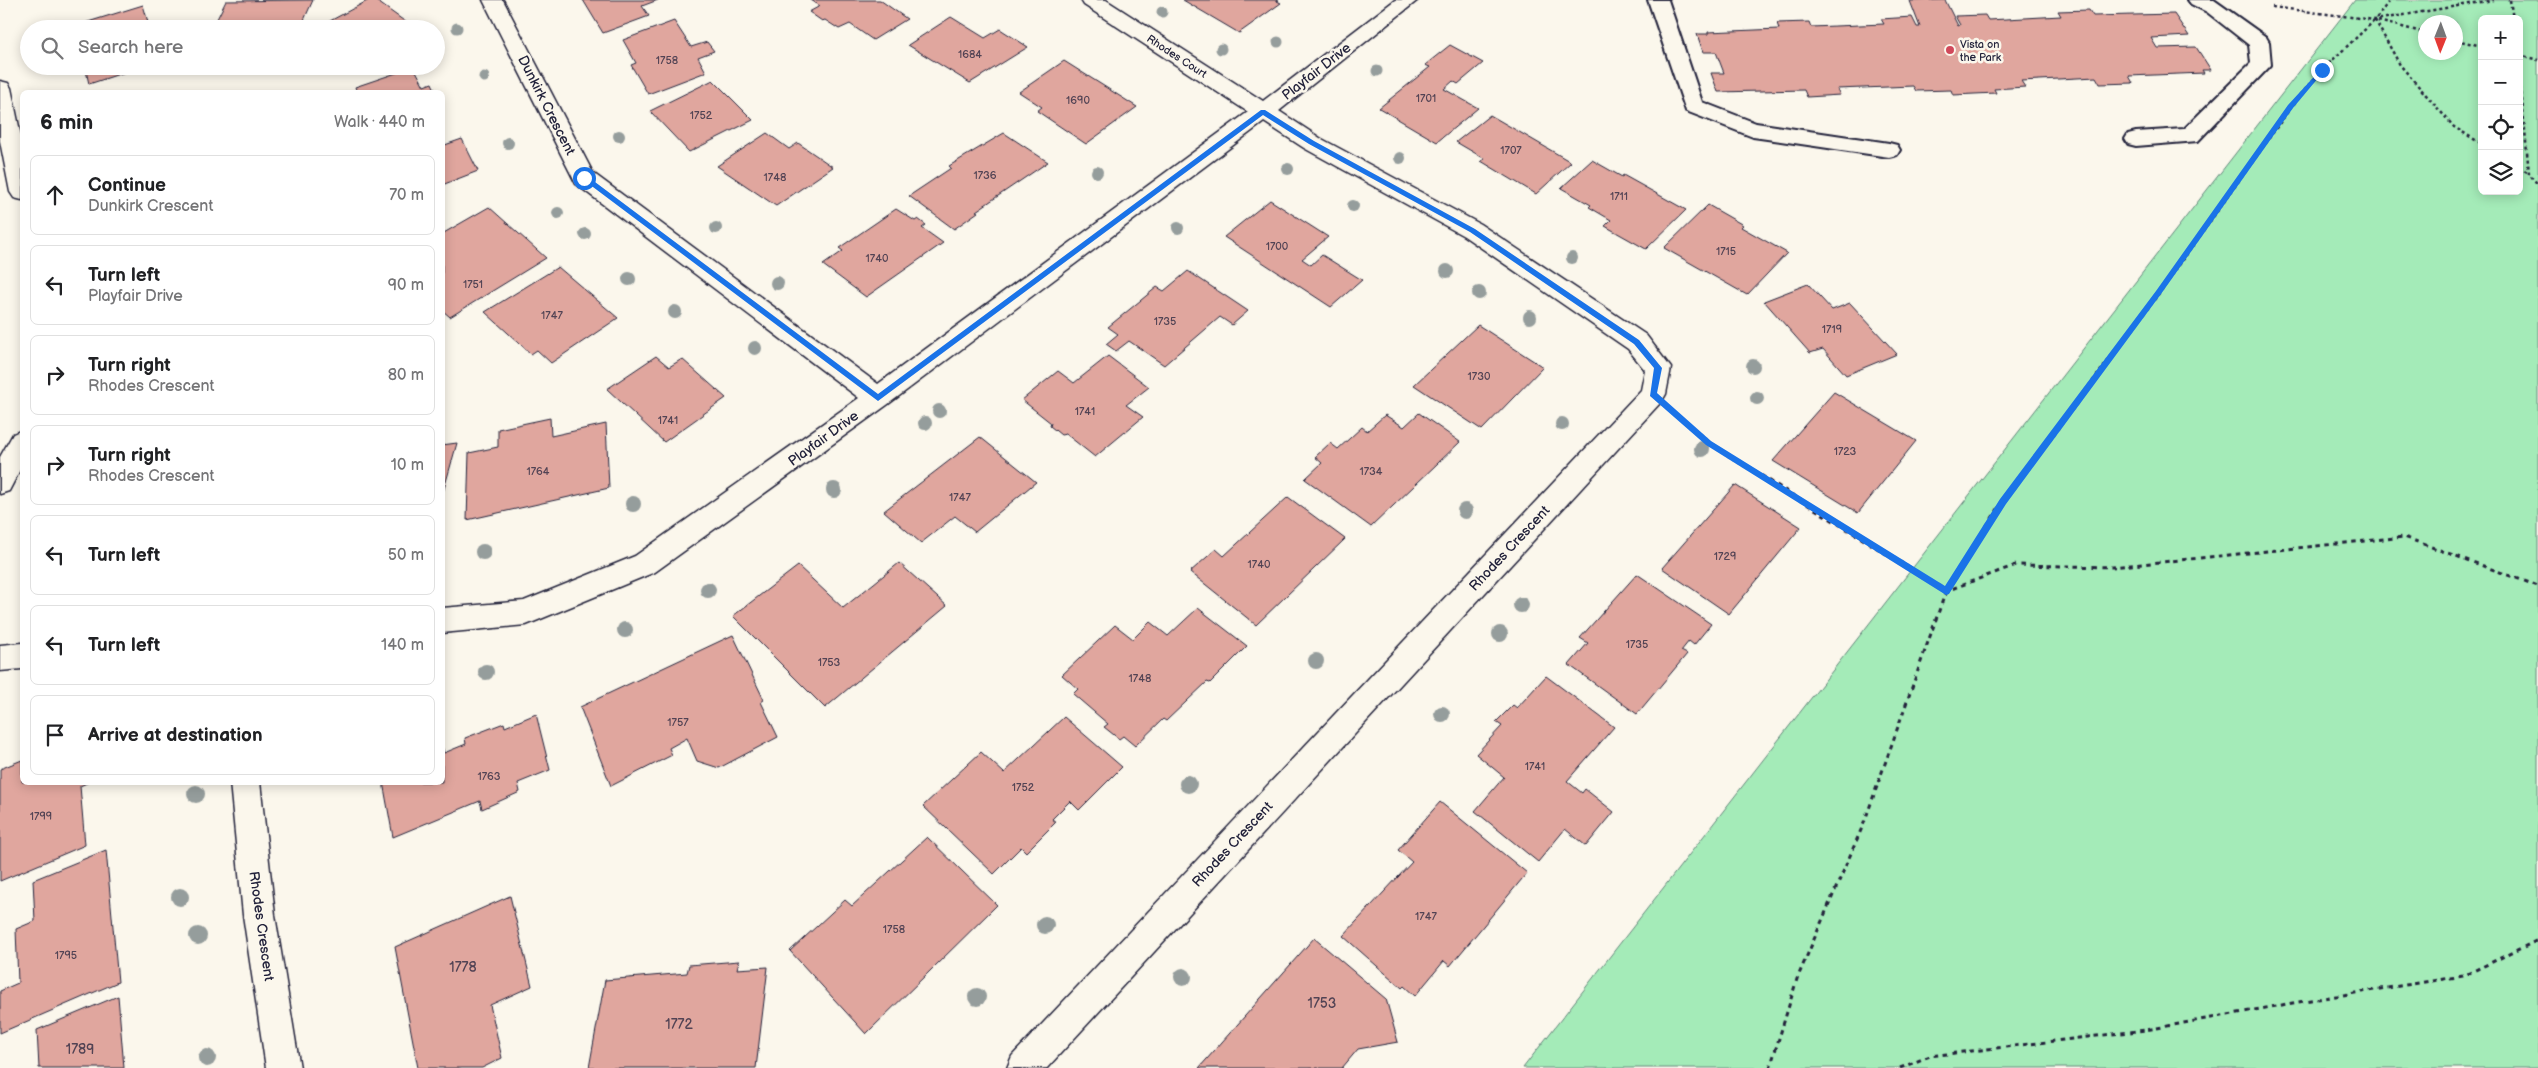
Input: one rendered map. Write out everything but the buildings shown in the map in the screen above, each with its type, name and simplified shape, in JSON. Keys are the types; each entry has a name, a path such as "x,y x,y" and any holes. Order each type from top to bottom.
{"street":[{"name":"Dunkirk Crescent","path":"493,0 584,178 878,398"},
{"name":"Rhodes Court","path":"1091,0 1263,112"},
{"name":"Playfair Drive","path":"445,621 526,612 645,564 878,398 1263,112 1408,0"},
{"path":"0,88 20,183"},
{"path":"1263,112 1312,142 1472,230 1637,342 1658,368 1653,394"},
{"name":"Rhodes Crescent","path":"1024,1068 1653,394"},
{"path":"0,483 20,445"},
{"path":"0,658 20,656"},
{"name":"Rhodes Crescent","path":"245,785 259,915 283,1068"}],"lane":[{"path":"1658,0 1693,106 1753,130 1889,150"},
{"path":"2136,139 2190,136 2261,65 2259,42 2206,4"}],"path":[{"path":"1770,1068 1797,979 1864,823 1946,591 2003,501 2158,292 2291,107 2322,70 2375,20 2390,0"},
{"path":"2375,20 2466,2 2493,0"},
{"path":"2510,0 2512,15"},
{"path":"2206,4 2262,6 2375,20 2418,31"},
{"path":"2375,20 2400,65 2454,127 2478,142"},
{"path":"2463,42 2478,45"},
{"path":"2523,56 2538,60"},
{"path":"2523,105 2529,173"},
{"path":"2523,169 2529,173 2538,185"},
{"path":"1653,394 1709,443 1946,591"},
{"path":"1946,591 2016,565 2112,567 2404,537 2538,586"},
{"path":"1900,1068 1930,1056 2146,1030 2298,1002 2463,976 2538,940"}],"green space":[{"path":"2355,0 2538,0 2538,1068 1523,1068"}],"place":[{"name":"Vista on the Park","path":"1950,50"}],"route":[{"path":"584,178 878,398 1263,112 1312,142 1472,230 1637,342 1658,368 1653,394 1709,443 1946,591 2003,501 2158,292 2291,107 2322,70"}]}
